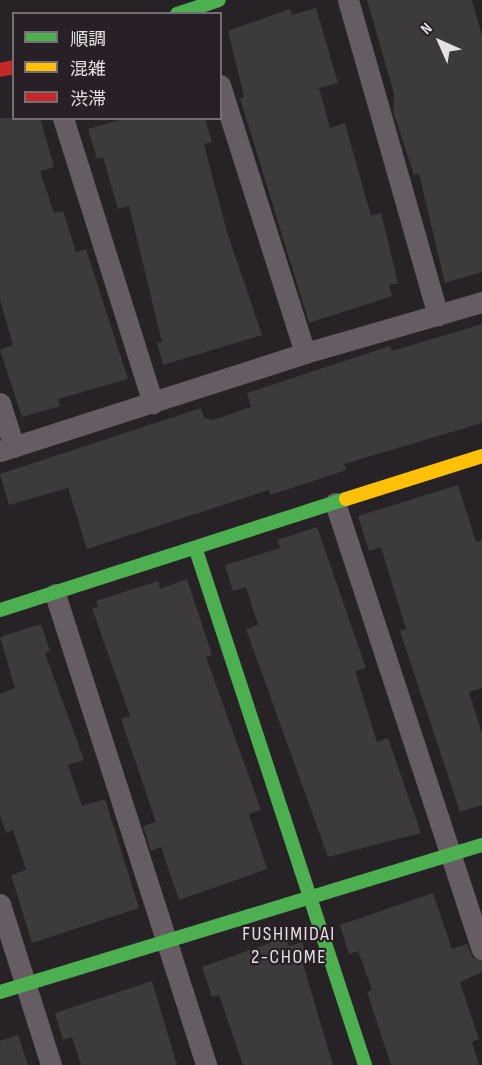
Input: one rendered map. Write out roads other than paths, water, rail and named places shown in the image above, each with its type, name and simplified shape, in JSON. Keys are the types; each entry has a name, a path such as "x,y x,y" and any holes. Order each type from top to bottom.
{"street":[{"path":"191,9 219,0"},
{"path":"348,0 438,315"},
{"path":"222,91 305,352"},
{"path":"64,120 153,403"},
{"path":"0,403 7,449 305,352 482,302"},
{"path":"0,610 482,458"},
{"path":"334,503 482,949"},
{"path":"196,550 365,1065"},
{"path":"55,594 206,1065"},
{"path":"0,992 168,944 482,844"},
{"path":"0,904 51,1065"}],"district":[{"name":"FUSHIMIDAI 2-CHOME","path":"289,946"}]}
